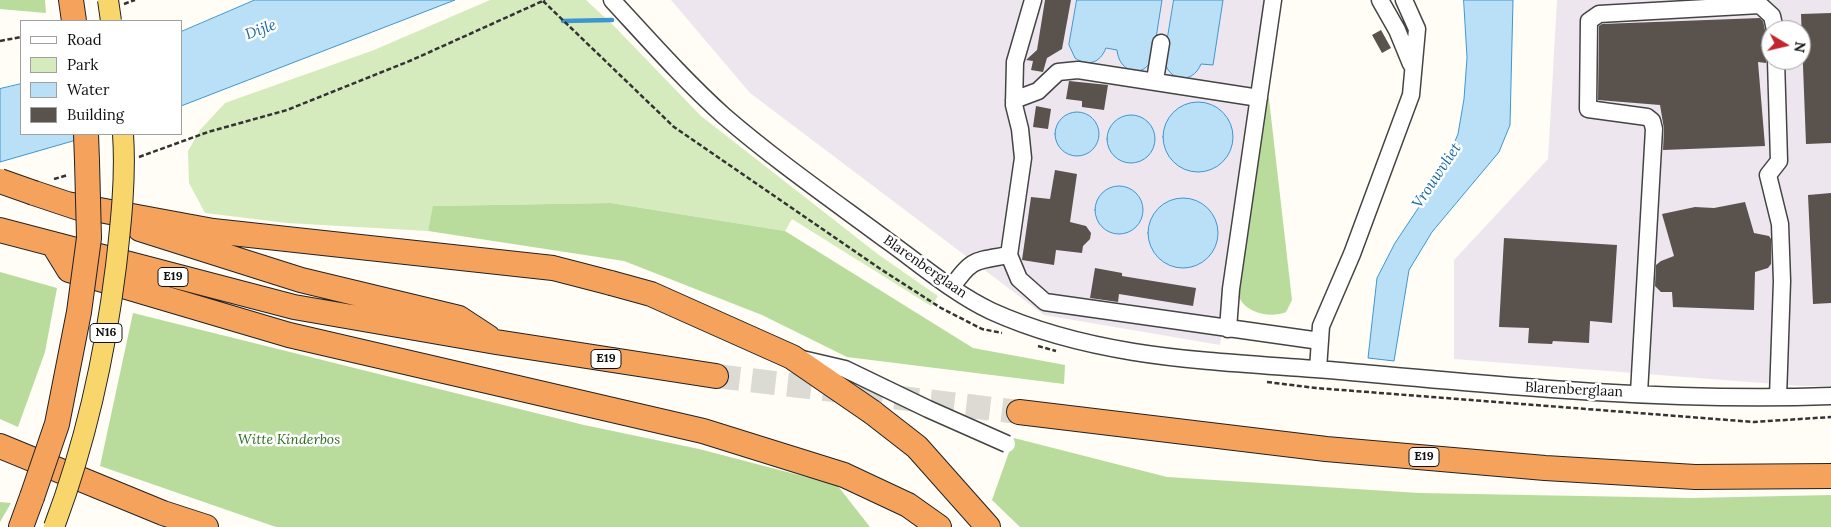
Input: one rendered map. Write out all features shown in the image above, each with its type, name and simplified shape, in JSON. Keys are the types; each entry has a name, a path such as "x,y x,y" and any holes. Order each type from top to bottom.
{"highway":[{"path":"71,0 74,20"},
{"name":"N16","path":"21,527 57,424 79,312 88,238 86,135"},
{"path":"0,181 43,186 67,204 181,244 301,280 459,318 496,342"},
{"path":"67,204 213,231 553,268 651,294 792,356 872,412 917,447 988,527"},
{"name":"E19","path":"0,230 294,307 496,342 716,376"},
{"path":"53,244 69,270 289,335 703,431 844,475 908,505 939,527"},
{"name":"E19","path":"1019,412 1326,449 1545,468 1695,477 1831,476"},
{"path":"0,446 163,513 206,527"},
{"path":"32,497 33,527"}],"main road":[{"path":"108,0 111,20"},
{"name":"N16","path":"54,527 83,442 108,324 120,234 124,153 123,135"}],"street":[{"path":"1033,0 1015,62 1014,100 1023,158 1009,255 1019,278 1046,302 1320,341"},
{"path":"1228,329 1273,0"},
{"path":"1380,0 1400,35 1412,66"},
{"path":"1318,369 1321,326 1352,254 1408,106 1417,29 1404,0"},
{"name":"Blarenberglaan","path":"614,3 674,68 724,116 772,155 952,287 986,309 1028,327 1097,347 1165,357 1548,390 1778,397 1831,396"},
{"path":"1639,393 1654,129 1652,121 1647,118 1588,109 1590,21 1599,14 1760,5 1772,16 1773,20"},
{"path":"1155,80 1161,43"},
{"path":"1014,100 1038,91 1058,72 1078,70 1155,80 1192,88 1259,98"},
{"path":"1776,70 1779,161 1768,175 1780,224 1782,281 1778,397"},
{"path":"952,287 967,266 980,260 1009,255"},
{"path":"792,356 846,369 928,409 1007,444"}],"path":[{"path":"134,158 208,132 287,110 412,60 544,1 674,127 878,268 941,308"},
{"path":"0,41 20,37"},
{"path":"43,186 69,175"}],"shaded area":[{"path":"671,0 1276,0 1220,345 1044,315 750,93"},
{"path":"1557,0 1831,0 1831,386 1800,386 1454,359 1454,260 1548,159"}],"green space":[{"path":"0,0 45,0 46,13 0,9"},
{"path":"490,0 586,0 613,25 701,116 879,255 938,296 931,306 792,219 785,231 611,203 434,206 428,231 287,223 205,213 189,183 188,151 200,130 225,103 374,50"},
{"path":"1265,97 1269,99 1292,300 1286,312 1274,315 1254,311 1244,304 1238,294 1238,278"},
{"path":"611,203 785,231 973,348 1065,365 1064,384 847,357 762,315 624,261 428,231 433,206"},
{"path":"0,272 57,288 45,352 18,427 0,419"},
{"name":"Witte Kinderbos","path":"133,313 584,425 699,449 837,485 870,527 276,527 100,466"},
{"path":"1014,438 1167,477 1419,493 1691,498 1831,495 1831,527 1020,527 992,500"},
{"path":"0,502 11,503 0,522"}],"water":[{"name":"Dijle","path":"255,0 455,0 182,106 182,32"},
{"path":"1077,0 1162,0 1153,57 1149,64 1144,69 1132,71 1122,64 1117,50 1106,48 1100,57 1093,62 1084,62 1075,58 1069,45"},
{"path":"1174,0 1223,0 1213,65 1201,64 1192,76 1186,78 1180,78 1170,72 1164,59"},
{"path":"1464,0 1513,0 1510,125 1499,152 1432,232 1409,270 1394,361 1368,358 1377,278 1395,243 1441,174 1458,134 1464,99 1467,58"},
{"path":"20,84 20,135 94,135 0,162 0,89"},
{"path":"1198,102 1211,105 1223,112 1230,124 1233,137 1230,150 1223,162 1211,169 1198,172 1185,169 1173,162 1166,150 1163,137 1166,124 1173,112 1185,105"},
{"path":"1081,112 1093,118 1098,125 1098,143 1093,150 1086,155 1073,156 1065,153 1058,146 1055,130 1058,122 1065,115"},
{"path":"1126,115 1136,115 1145,119 1151,125 1154,130 1154,148 1145,159 1136,163 1126,163 1117,159 1111,153 1107,144 1107,134 1111,125 1117,119"},
{"path":"1114,186 1124,186 1133,190 1139,196 1142,201 1142,219 1133,230 1124,234 1114,234 1105,230 1099,224 1095,215 1095,205 1099,196 1105,190"},
{"path":"1183,198 1196,201 1208,208 1215,220 1218,233 1215,246 1208,258 1196,265 1183,268 1170,265 1158,258 1151,246 1148,233 1151,220 1158,208 1170,201"}],"building":[{"path":"1045,0 1071,0 1062,49 1047,58 1043,72 1031,70 1033,61 1026,60 1037,50"},
{"path":"1831,13 1831,143 1806,144 1803,70 1811,70 1811,20 1801,20 1801,14"},
{"path":"1760,18 1762,20 1761,62 1758,62 1765,146 1663,150 1664,129 1660,105 1598,100 1599,26 1602,24"},
{"path":"1381,30 1391,48 1382,53 1372,35"},
{"path":"1069,81 1108,85 1104,110 1082,107 1082,101 1066,99"},
{"path":"1036,106 1051,109 1048,129 1033,127"},
{"path":"1055,170 1077,174 1070,222 1086,226 1091,233 1090,239 1083,246 1082,253 1056,250 1054,265 1022,260 1031,197 1050,199"},
{"path":"1831,193 1831,303 1813,304 1808,195"},
{"path":"1745,202 1754,233 1769,236 1771,239 1771,264 1768,268 1755,272 1754,310 1673,307 1672,292 1661,292 1655,286 1656,265 1674,256 1662,214 1695,207 1714,208"},
{"path":"1504,238 1617,245 1612,323 1590,321 1589,343 1553,341 1552,344 1528,343 1529,328 1499,327"},
{"path":"1095,268 1122,273 1122,276 1196,288 1193,306 1119,294 1118,302 1090,298"}],"waterway":[{"path":"563,21 612,20"}],"tunnel":[{"path":"716,376 1019,412"}],"water label":[{"name":"Vrouwvliet","path":"1437,176"}]}
